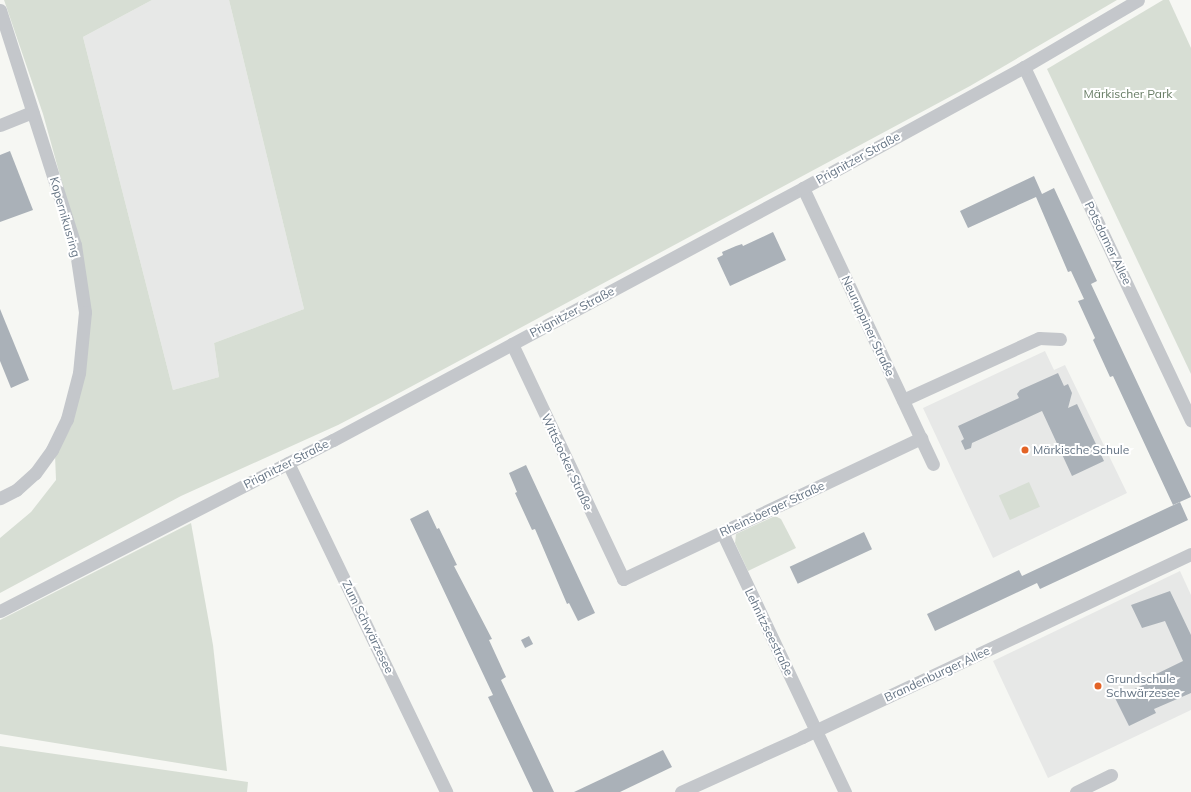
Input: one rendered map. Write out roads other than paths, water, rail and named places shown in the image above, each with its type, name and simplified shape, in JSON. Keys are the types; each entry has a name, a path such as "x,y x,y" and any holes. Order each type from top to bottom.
{"street":[{"name":"Prignitzer Straße","path":"0,611 288,463 803,188 1024,67 1138,0"},
{"name":"Kopernikusring","path":"0,10 76,245 85,312 84,342 79,372 67,419 52,450 35,473 16,490 0,498"},
{"name":"Potsdamer Allee","path":"1024,67 1191,420"},
{"path":"0,125 33,112"},
{"name":"Neuruppiner Straße","path":"803,188 933,464"},
{"path":"903,400 1039,338 1060,339"},
{"name":"Wittstocker Straße","path":"512,344 623,579"},
{"name":"Rheinsberger Straße","path":"623,579 921,438"},
{"name":"Zum Schwärzesee","path":"288,463 446,792"},
{"name":"Lehnitzseestraße","path":"722,532 845,792"},
{"name":"Brandenburger Allee","path":"681,792 816,731 1191,554"},
{"path":"1076,792 1111,775"}],"place":[{"name":"Märkische Schule","path":"1025,450"},
{"name":"Grundschule Schwärzesee","path":"1098,686"}],"park label":[{"name":"Märkischer Park","path":"1128,94"}]}
